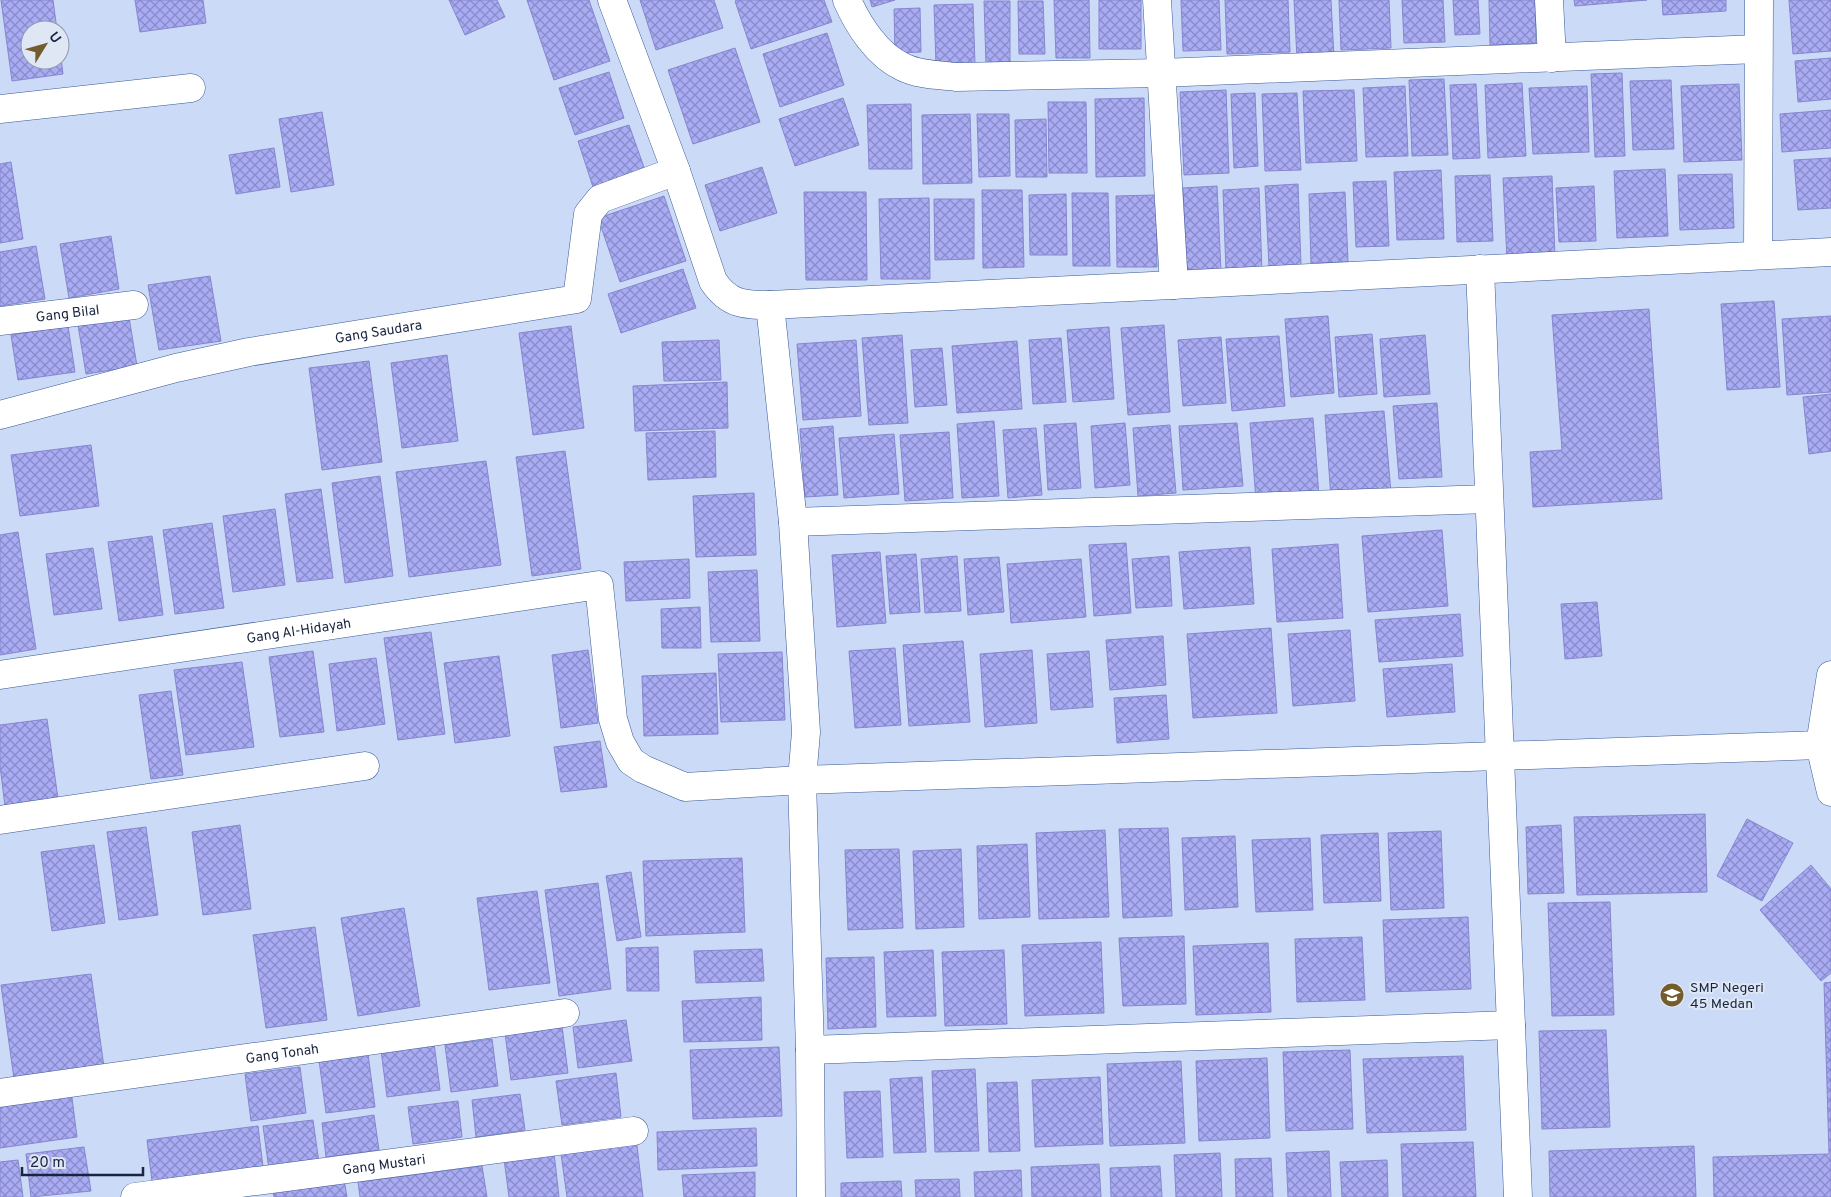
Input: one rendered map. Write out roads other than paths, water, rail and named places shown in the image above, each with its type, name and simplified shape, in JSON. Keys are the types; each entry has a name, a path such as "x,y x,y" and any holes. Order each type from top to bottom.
{"street":[{"path":"612,0 676,171 713,281 717,287 733,300 742,304 770,305 1831,252"},
{"path":"847,0 869,39 886,56 903,67 924,73 956,77 1161,73 1758,49"},
{"path":"1157,0 1174,285"},
{"path":"1549,0 1552,58"},
{"path":"1758,255 1759,0"},
{"path":"0,109 191,88"},
{"name":"Gang Saudara","path":"0,415 176,368 249,352 577,299 588,214 600,199 676,171"},
{"path":"1480,269 1518,1197"},
{"name":"Gang Bilal","path":"0,321 134,305"},
{"path":"770,305 793,522 806,732 802,780 810,1050 811,1197"},
{"path":"793,522 1489,499"},
{"name":"Gang Al-Hidayah","path":"0,675 599,585 613,719 620,742 631,761 685,786 802,780"},
{"path":"1831,675 1820,745 1831,792"},
{"path":"802,780 1820,745"},
{"path":"0,820 365,766"},
{"name":"Gang Tonah","path":"0,1093 565,1013"},
{"path":"810,1050 1510,1026"},
{"name":"Gang Mustari","path":"135,1197 634,1131"}],"place":[{"name":"SMP Negeri 45 Medan","path":"1672,995"}]}
